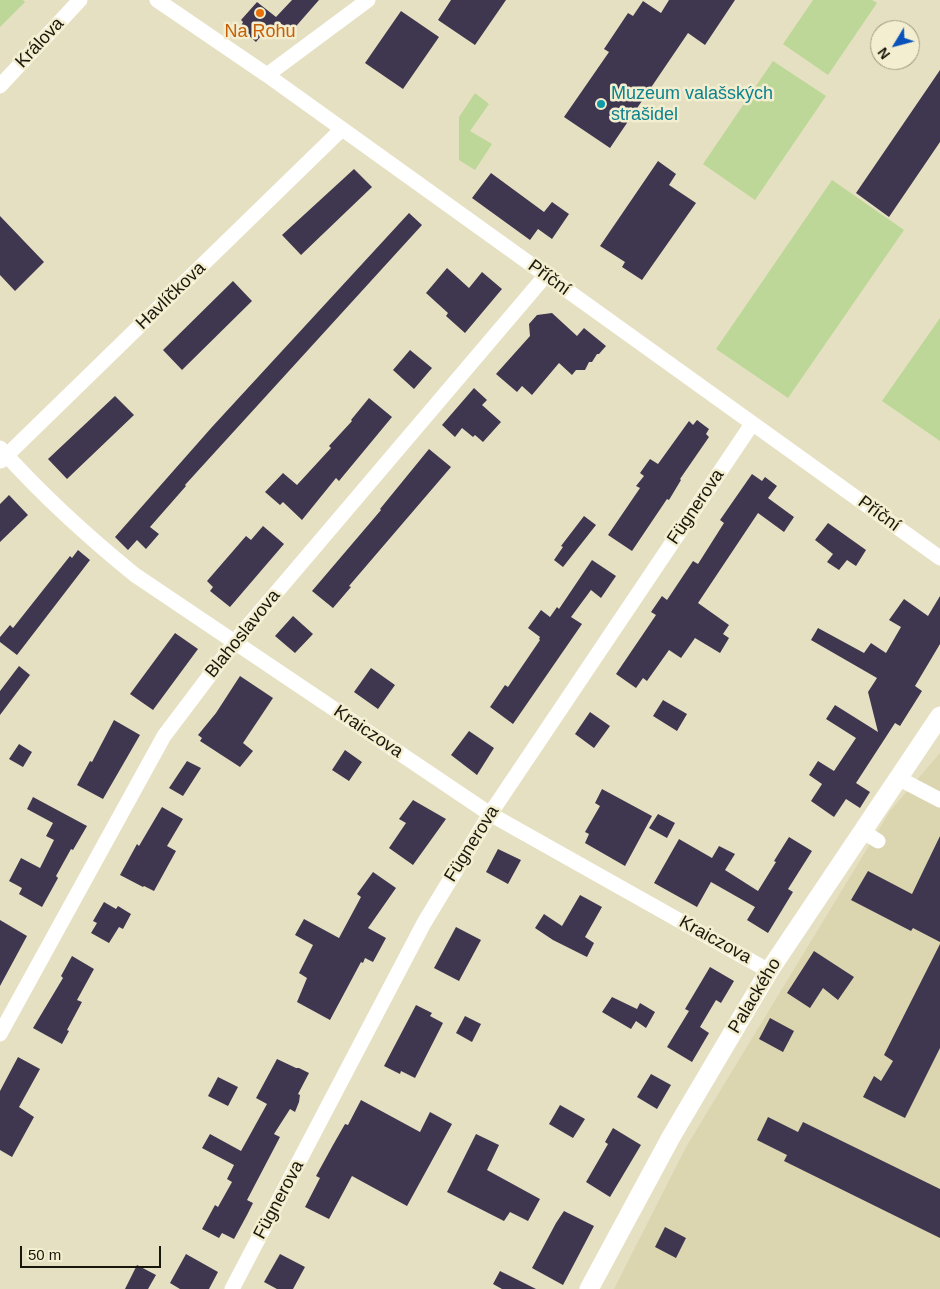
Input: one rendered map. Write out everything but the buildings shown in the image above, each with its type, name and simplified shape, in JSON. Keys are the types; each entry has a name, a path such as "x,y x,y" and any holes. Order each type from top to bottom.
{"street":[{"name":"Králova","path":"0,86 80,0"},
{"name":"Příční","path":"157,0 267,75 940,558"},
{"path":"267,75 368,0"},
{"name":"Havlíčkova","path":"2,455 342,129"},
{"name":"Blahoslavova","path":"0,1034 164,736 234,642 546,275"},
{"name":"Fügnerova","path":"232,1289 424,923 490,814 752,424"},
{"name":"Kraiczova","path":"2,455 97,545 135,575 234,642 490,814 769,971"},
{"name":"Palackého","path":"589,1289 671,1137 769,971 870,836 898,778 940,716"},
{"path":"898,778 940,800"}],"shaded area":[{"path":"940,753 940,1289 614,1289 686,1147 890,811"}],"green space":[{"path":"0,0 23,0 25,2 0,27"},
{"path":"813,0 872,0 877,3 828,75 783,44"},
{"path":"773,61 826,96 755,200 703,164"},
{"path":"475,93 489,104 470,131 492,144 475,170 459,160 459,117"},
{"path":"832,180 904,230 788,398 716,349"},
{"path":"940,318 940,441 882,401"}],"place":[{"name":"Na Rohu","path":"260,13"},
{"name":"Muzeum valašských strašidel","path":"601,104"}]}
